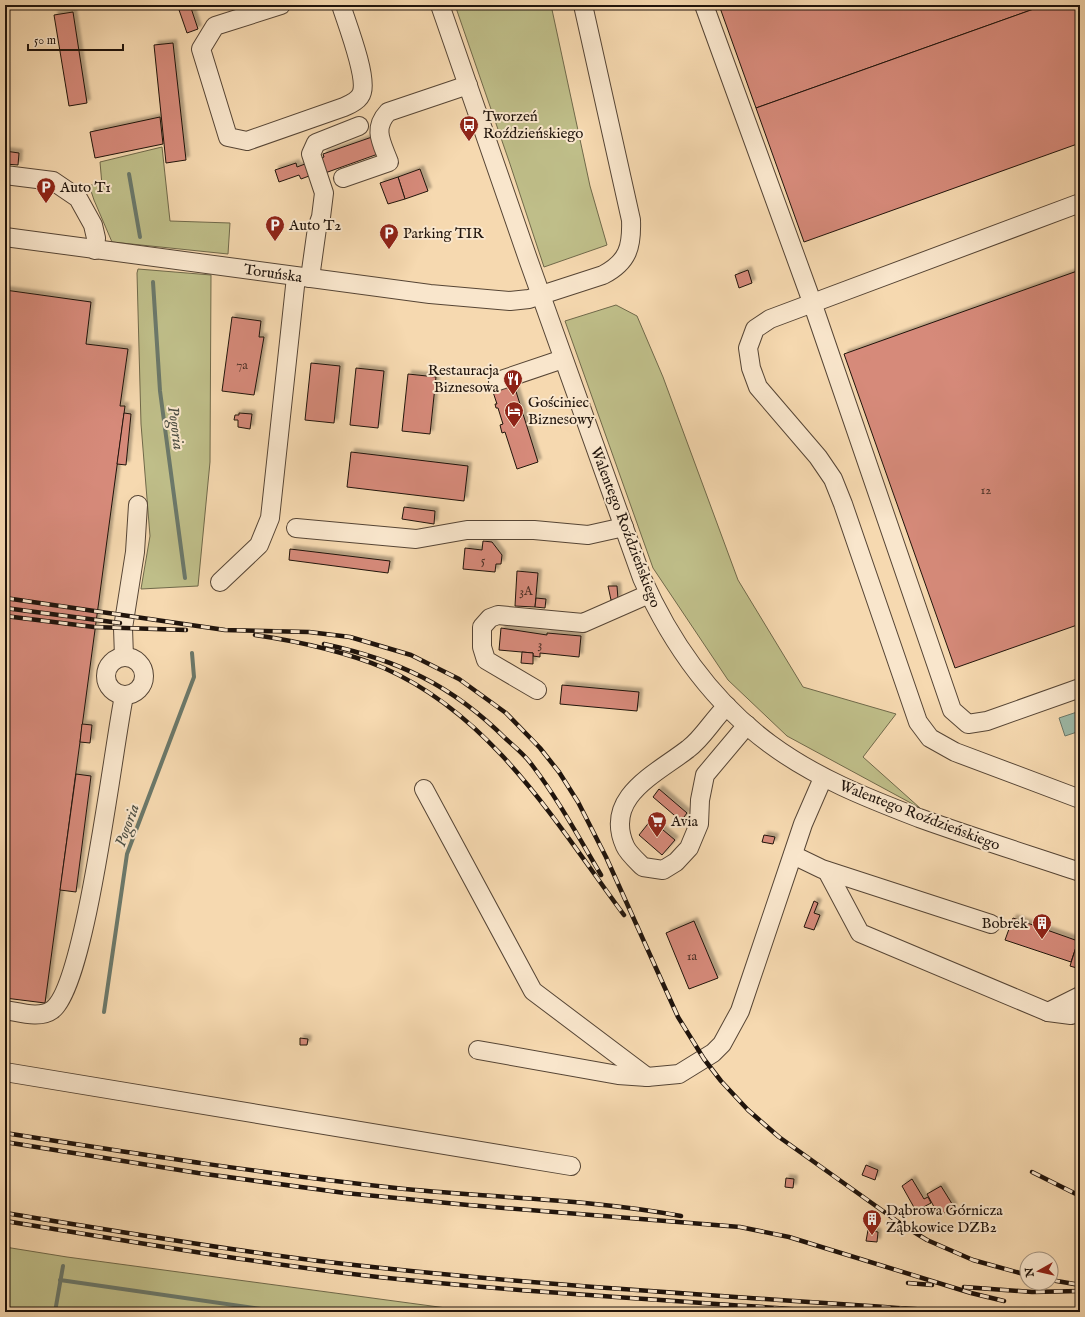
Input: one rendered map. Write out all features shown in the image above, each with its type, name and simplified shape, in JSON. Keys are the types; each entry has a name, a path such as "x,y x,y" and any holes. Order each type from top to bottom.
{"street":[{"path":"281,5 215,26 201,49 228,137 247,141 344,107 355,102 362,94 364,83 341,5"},
{"name":"Walentego Roździeńskiego","path":"440,5 624,527 649,594 680,649 704,681 747,725 786,756 823,778 872,800 942,826 1080,872"},
{"name":"Toruńska","path":"5,237 430,294 510,301 524,300 603,275 614,269 623,260 630,242 631,220 584,5"},
{"path":"704,5 812,302 952,710 968,724 986,721 1080,688"},
{"path":"343,178 389,162 378,130 381,120 388,112 468,85"},
{"path":"220,582 259,545 270,518 303,277 321,216 324,192 311,154 316,143 359,126"},
{"path":"5,175 53,181 78,198 93,225 96,238 95,250"},
{"path":"1080,203 812,302 770,319 755,329 748,348 751,368 758,387 818,457 833,479 918,722 930,738 955,752 1080,798"},
{"path":"498,381 564,359"},
{"path":"124,657 123,628 135,552 138,505"},
{"path":"296,528 416,539 467,530 534,530 588,535 624,527"},
{"path":"537,690 486,660 482,647 482,627 490,618 498,615 583,623 649,594"},
{"path":"124,657 131,658 141,665 144,676 141,688 131,695 124,696 114,692 110,688 106,676 109,665 119,658 124,657"},
{"path":"5,1010 37,1015 47,1014 54,1009 67,987 76,961 102,829 124,696"},
{"path":"727,706 690,748 642,782 626,800 619,819 621,832 626,847 643,867 663,870 676,862 689,848 699,824 700,800 705,775 747,725"},
{"path":"478,1050 618,1075 647,1077 679,1074 713,1053 722,1044 740,1011 803,824 823,778"},
{"path":"424,789 533,991 647,1077"},
{"path":"793,855 827,871 991,924"},
{"path":"827,871 860,933 1048,1012 1071,1015 1080,1012"},
{"path":"1048,1012 1080,996"},
{"path":"5,1072 571,1166"}],"shaded area":[{"path":"455,5 551,5 590,186 607,245 544,267"},
{"path":"162,147 170,221 230,223 228,254 112,242 89,185 102,185 100,162"},
{"path":"138,269 211,275 210,462 198,586 141,589 150,536 141,424"},
{"path":"616,305 637,316 663,377 738,580 803,687 896,714 863,757 920,808 787,736 728,680 653,568 565,321"},
{"path":"1080,711 1080,731 1065,736 1059,718"},
{"path":"5,1247 67,1257 476,1312 5,1312"}],"building":[{"path":"190,5 198,29 187,33 178,7"},
{"path":"719,5 1045,5 756,108"},
{"path":"1045,5 1080,5 1080,143 804,242 756,108"},
{"path":"73,12 87,103 69,106 54,15"},
{"path":"173,43 186,160 166,163 154,45"},
{"path":"160,117 163,144 95,158 90,132"},
{"path":"372,137 378,154 325,173 319,159 324,157 323,154"},
{"path":"5,151 19,153 18,165 5,164"},
{"path":"296,163 297,167 305,164 309,176 301,179 299,175 279,182 275,170"},
{"path":"420,169 428,191 405,199 398,177"},
{"path":"398,177 405,199 388,204 380,183"},
{"path":"748,270 752,283 739,288 735,275"},
{"path":"1080,270 1080,624 955,668 844,354"},
{"path":"5,290 91,302 86,344 128,349 120,406 125,406 45,1003 5,998"},
{"path":"232,317 261,321 259,337 264,337 254,395 222,391"},
{"path":"311,363 340,366 334,423 305,420"},
{"path":"356,368 384,371 378,428 350,425"},
{"path":"408,374 436,377 430,434 402,431"},
{"name":"Gościniec Biznesowy","path":"514,385 538,462 517,469 505,432 502,433 500,425 503,424 498,408 496,408 495,404 497,404 493,392"},
{"path":"124,413 131,414 126,465 117,464"},
{"path":"239,413 252,414 250,429 238,427 238,420 234,420 235,415 239,415"},
{"path":"351,452 468,466 464,501 347,487"},
{"path":"404,507 435,511 434,524 402,519"},
{"path":"483,541 492,542 502,555 501,564 496,564 495,572 463,569 465,548 482,550"},
{"path":"290,549 390,561 388,573 289,560"},
{"path":"517,571 538,573 535,607 515,606"},
{"path":"608,586 617,586 618,599 611,600"},
{"path":"536,598 546,599 545,608 535,607"},
{"path":"501,628 547,635 547,633 581,636 579,657 540,653 540,657 533,656 533,653 499,650"},
{"path":"522,652 533,653 533,664 521,663"},
{"path":"562,685 639,692 637,711 560,704"},
{"path":"82,724 92,725 90,743 80,742"},
{"path":"76,774 91,776 76,892 60,890"},
{"path":"659,789 687,813 681,821 653,797"},
{"path":"651,820 675,840 662,855 639,835"},
{"path":"764,835 775,837 773,844 762,842"},
{"path":"814,901 818,903 814,913 820,915 814,930 804,927"},
{"name":"Bobrek","path":"1013,918 1078,941 1071,962 1005,940"},
{"path":"694,921 718,978 689,989 666,933"},
{"path":"1077,944 1080,945 1080,969 1070,966"},
{"path":"300,1038 308,1039 307,1045 300,1045"},
{"path":"866,1165 878,1170 875,1180 862,1175"},
{"path":"786,1178 794,1179 793,1188 785,1187"},
{"path":"912,1179 924,1199 928,1197 931,1203 916,1211 902,1186"},
{"path":"941,1186 954,1207 939,1216 927,1194"},
{"name":"Dąbrowa Górnicza Ząbkowice DZB2","path":"868,1230 878,1232 877,1242 866,1241"}],"waterway":[{"name":"Pogoria","path":"129,174 140,237"},
{"name":"Pogoria","path":"153,282 160,391 185,578"},
{"name":"Pogoria","path":"104,1012 127,854 194,677 192,653"},
{"name":"Pogoria","path":"55,1312 63,1266"},
{"path":"60,1280 282,1312"}],"railway":[{"path":"5,598 225,630 309,632 350,637 411,655 459,679 506,713 540,748 559,772 578,802 606,857 678,1017 704,1059 721,1081 748,1110 779,1137 904,1226 927,1240 973,1260 1019,1273"},
{"path":"5,608 120,623"},
{"path":"5,616 94,627 186,630"},
{"path":"255,635 287,640 321,648 369,662 384,668 423,689 458,714 490,743 519,775 547,809 624,915"},
{"path":"324,644 351,650 376,658 422,677 444,689 486,720 520,751 542,778 601,875"},
{"path":"5,1133 255,1171 405,1189 578,1202 647,1210 681,1216"},
{"path":"5,1142 198,1173 345,1193 468,1205 740,1227 789,1237 971,1293 1004,1301"},
{"path":"1032,1172 1080,1196"},
{"path":"5,1213 240,1250 399,1270 558,1284 957,1312"},
{"path":"5,1221 238,1258 378,1277 549,1292 834,1312"},
{"path":"1059,1281 1080,1285"},
{"path":"908,1283 932,1285"},
{"path":"964,1287 1032,1292 1080,1291"}],"place":[{"name":"Tworzeń Roździeńskiego","path":"469,142"},
{"name":"Auto T1","path":"46,204"},
{"name":"Auto T2","path":"275,242"},
{"name":"Parking TIR","path":"389,250"},
{"name":"Restauracja Biznesowa","path":"513,396"},
{"name":"Gościniec Biznesowy","path":"514,428"},
{"name":"Avia","path":"657,838"},
{"name":"Bobrek","path":"1042,940"},
{"name":"Dąbrowa Górnicza Ząbkowice DZB2","path":"872,1236"}]}
